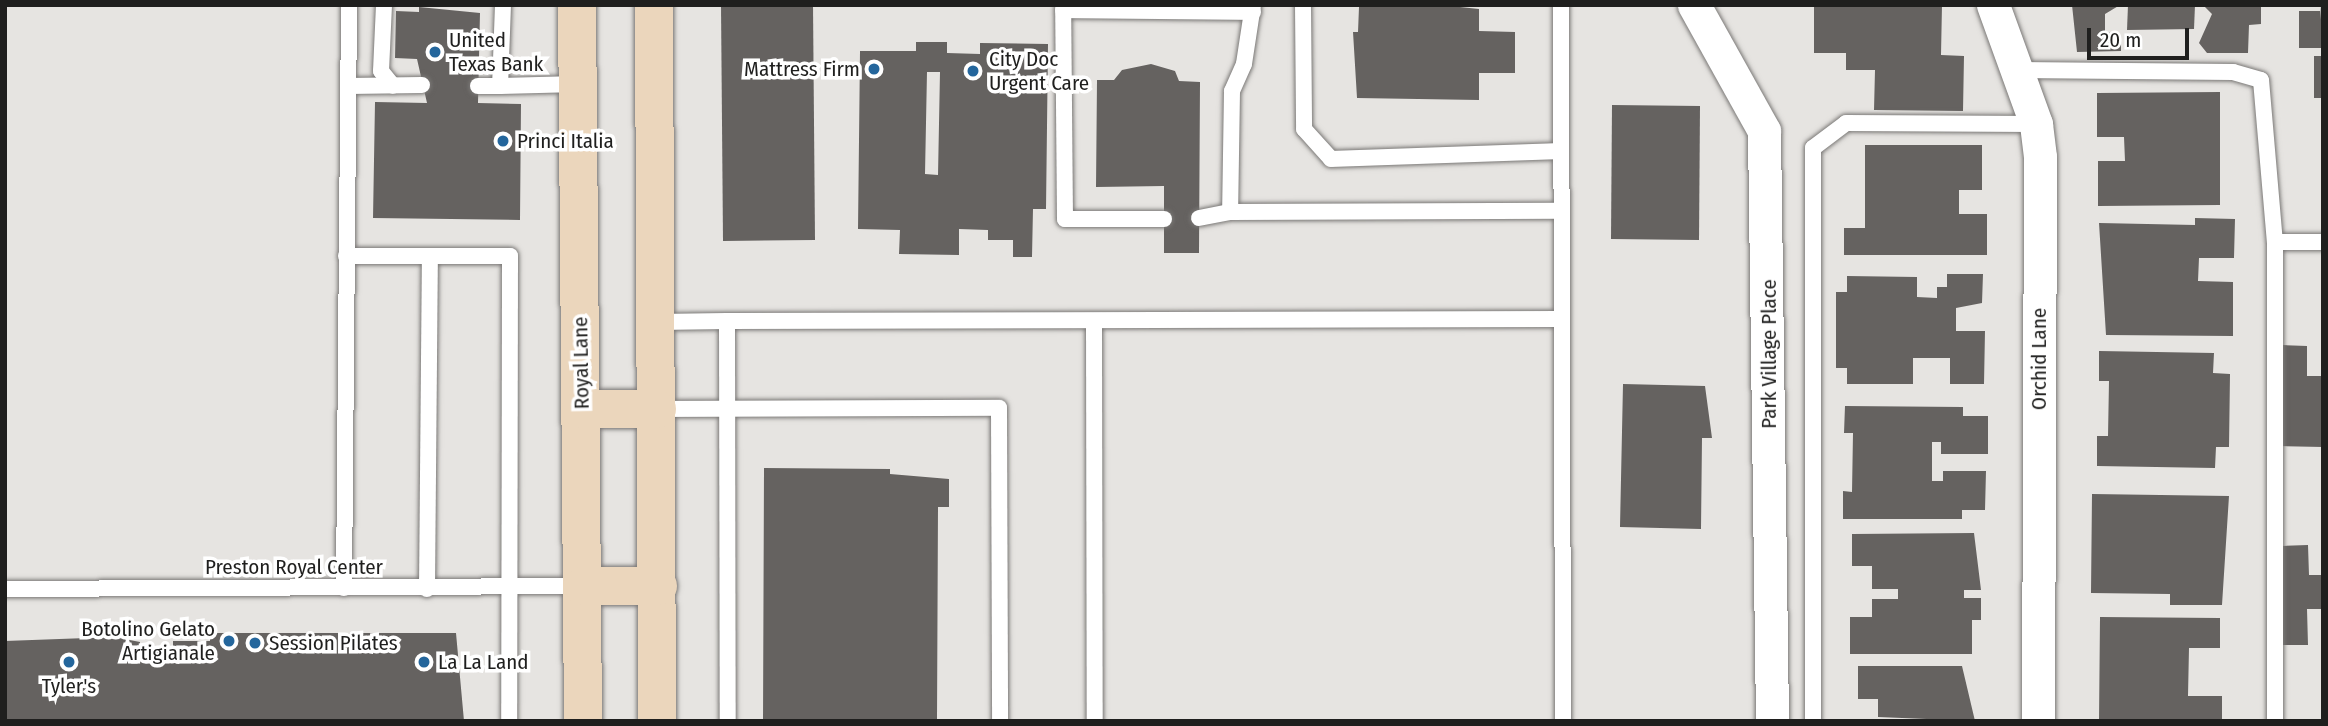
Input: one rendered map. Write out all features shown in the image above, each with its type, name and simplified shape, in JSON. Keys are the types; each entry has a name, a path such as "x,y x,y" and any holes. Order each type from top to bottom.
{"main road":[{"name":"Royal Lane","path":"577,5 583,721"},
{"path":"654,5 659,586 657,721"},
{"path":"581,409 657,409"},
{"path":"583,586 659,586"}],"street":[{"name":"Park Village Place","path":"1694,5 1764,131 1772,721"},
{"name":"Orchid Lane","path":"1993,5 2036,124 2038,721"}],"lane":[{"path":"344,588 349,5"},
{"path":"384,5 381,71 393,86"},
{"path":"500,86 503,5"},
{"path":"1303,5 1304,129 1331,159 1561,151"},
{"path":"1561,5 1563,721"},
{"path":"1164,219 1065,219 1063,10 1253,8 1233,92 1230,212"},
{"path":"2017,70 2233,72 2261,80 2275,242 2275,721"},
{"path":"478,86 578,84"},
{"path":"348,86 422,85"},
{"path":"1813,721 1813,148 1846,123 2036,124"},
{"path":"1199,218 1230,212 1562,211"},
{"path":"2275,242 2323,242"},
{"path":"346,256 430,260 510,256 509,721"},
{"path":"427,589 430,260"},
{"path":"657,322 1562,319"},
{"path":"727,321 728,721"},
{"path":"1094,321 1095,721"},
{"path":"657,409 999,408 1000,721"},
{"name":"Preston Royal Center","path":"5,589 427,589 583,586"}],"building":[{"path":"721,5 813,5 815,240 723,241"},
{"path":"1441,5 1479,9 1479,31 1515,32 1515,73 1479,73 1479,100 1357,98 1353,32 1358,32 1359,7"},
{"path":"1814,5 1942,5 1941,55 1964,56 1963,111 1874,110 1875,70 1846,70 1846,53 1814,53"},
{"path":"2072,5 2120,5 2105,14 2105,31 2121,37 2121,51 2077,52"},
{"path":"2128,5 2195,5 2194,29 2127,30"},
{"path":"2203,5 2261,5 2261,24 2249,25 2248,53 2207,53 2199,43 2212,14"},
{"path":"2320,5 2323,48 2299,48 2299,11 2320,11"},
{"path":"419,7 480,13 478,103 521,104 520,220 373,218 375,102 427,103 417,59 395,58 396,11 419,12"},
{"path":"916,42 947,42 947,53 980,54 980,43 1048,44 1046,209 1033,209 1032,257 1013,257 1013,240 988,240 988,230 959,229 959,255 899,254 900,230 858,229 860,51 916,51","holes":["927,72 940,72 938,175 925,174"]},
{"path":"2314,56 2323,56 2323,98 2314,98"},
{"path":"1151,64 1175,71 1179,81 1200,82 1199,253 1164,253 1164,186 1096,187 1097,80 1114,80 1122,70"},
{"path":"2220,92 2220,205 2098,206 2098,161 2125,161 2124,137 2097,137 2097,93"},
{"path":"1612,105 1700,106 1699,240 1611,239"},
{"path":"1865,145 1982,145 1982,190 1959,190 1959,214 1987,214 1987,255 1844,255 1844,228 1865,228"},
{"path":"2195,218 2235,219 2234,258 2199,258 2198,281 2233,282 2233,336 2106,335 2099,223 2195,225"},
{"path":"1947,274 1983,274 1982,303 1956,308 1956,331 1985,331 1984,384 1950,384 1950,358 1913,358 1913,384 1847,384 1847,368 1836,368 1836,292 1847,292 1847,276 1917,277 1917,297 1937,298 1937,287 1947,287"},
{"path":"2282,345 2307,346 2307,376 2323,376 2323,447 2280,446"},
{"path":"2099,351 2214,353 2213,373 2230,374 2229,447 2216,447 2215,468 2097,466 2097,436 2108,436 2109,381 2099,381"},
{"path":"1623,384 1705,386 1712,438 1702,438 1701,529 1620,527"},
{"path":"1845,406 1963,407 1963,416 1988,416 1988,454 1941,454 1941,442 1932,442 1932,481 1943,481 1943,471 1986,471 1985,510 1962,510 1962,519 1843,519 1843,491 1852,492 1853,433 1844,433"},
{"path":"764,468 890,469 890,474 949,479 949,507 938,507 937,721 763,721"},
{"path":"2092,494 2229,496 2222,605 2170,605 2170,594 2091,593"},
{"path":"1974,533 1981,590 1964,590 1964,598 1981,598 1981,620 1972,620 1972,654 1850,654 1850,617 1872,617 1872,599 1898,599 1898,589 1872,589 1872,566 1852,566 1852,534"},
{"path":"2308,545 2309,575 2323,575 2323,609 2307,609 2308,645 2283,645 2282,546"},
{"path":"2100,617 2220,618 2220,648 2189,648 2188,696 2222,696 2222,721 2099,721"},
{"path":"210,633 456,633 464,721 5,721 5,641 114,637 140,642 140,651 173,651 173,641 210,641"},
{"path":"1858,666 1962,666 1975,721 1878,717 1878,699 1858,699"}],"place":[{"name":"United Texas Bank","path":"435,52"},
{"name":"Mattress Firm","path":"874,69"},
{"name":"City Doc Urgent Care","path":"973,71"},
{"name":"Princi Italia","path":"503,141"},
{"name":"Botolino Gelato Artigianale","path":"229,641"},
{"name":"Session Pilates","path":"255,643"},
{"name":"Tyler's","path":"69,662"},
{"name":"La La Land","path":"424,662"}]}
